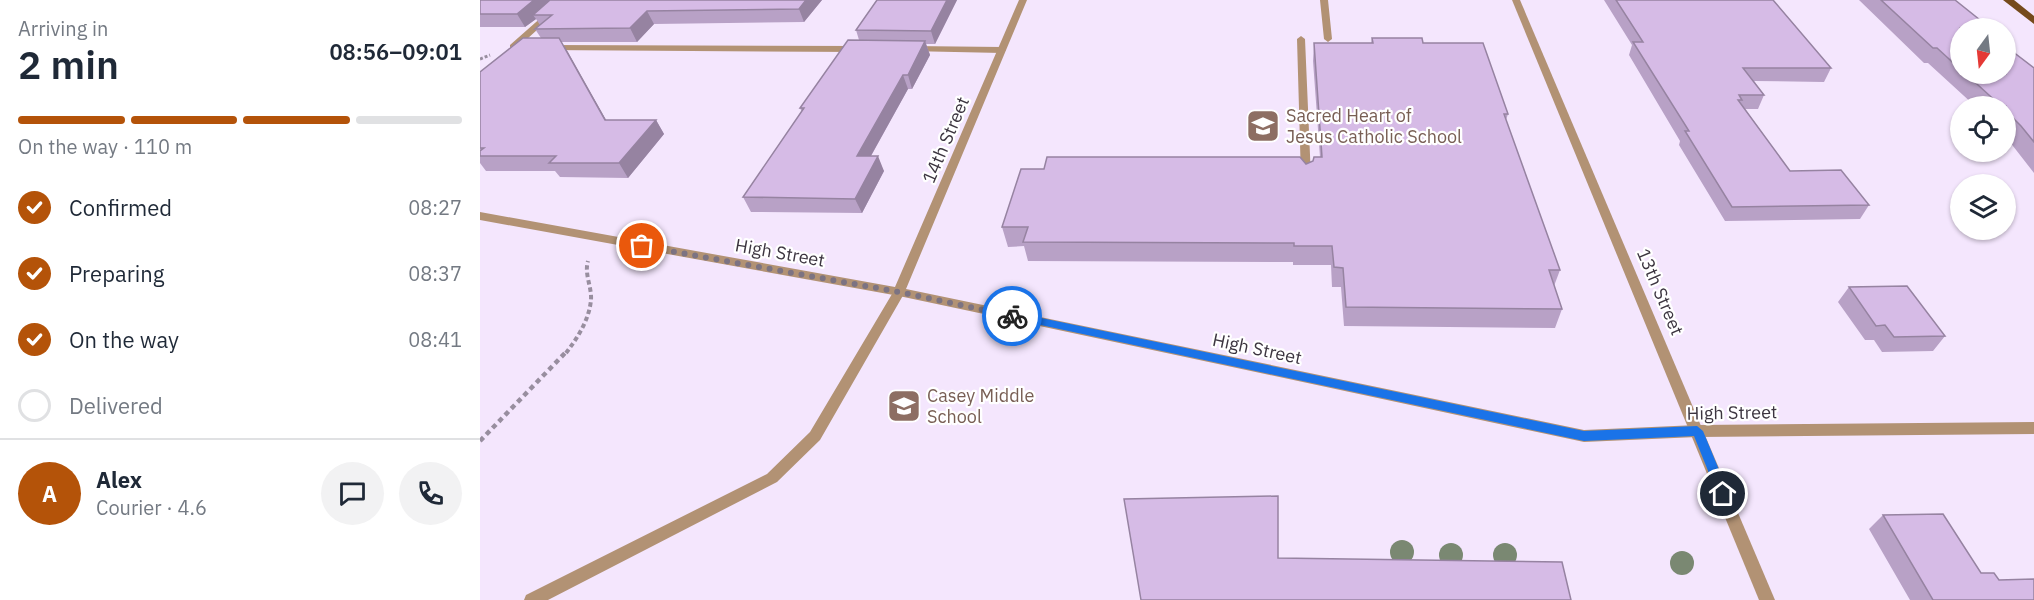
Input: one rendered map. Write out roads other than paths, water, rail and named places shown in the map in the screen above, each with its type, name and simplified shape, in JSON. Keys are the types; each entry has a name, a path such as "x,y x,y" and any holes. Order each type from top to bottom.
{"main road":[{"path":"2008,0 2034,21"}],"street":[{"path":"523,48 512,47 566,0"},
{"name":"14th Street","path":"531,600 772,478 815,436 899,292 1023,0"},
{"path":"1324,0 1328,39"},
{"name":"13th Street","path":"1516,0 1767,600"},
{"path":"1301,39 1306,177"},
{"path":"535,48 870,49"},
{"path":"906,49 1002,50"},
{"name":"High Street","path":"480,216 899,292 1584,436 1697,431 2034,428"}],"place":[{"name":"Sacred Heart of Jesus Catholic School","path":"1263,126"},
{"name":"Casey Middle School","path":"904,406"}]}
